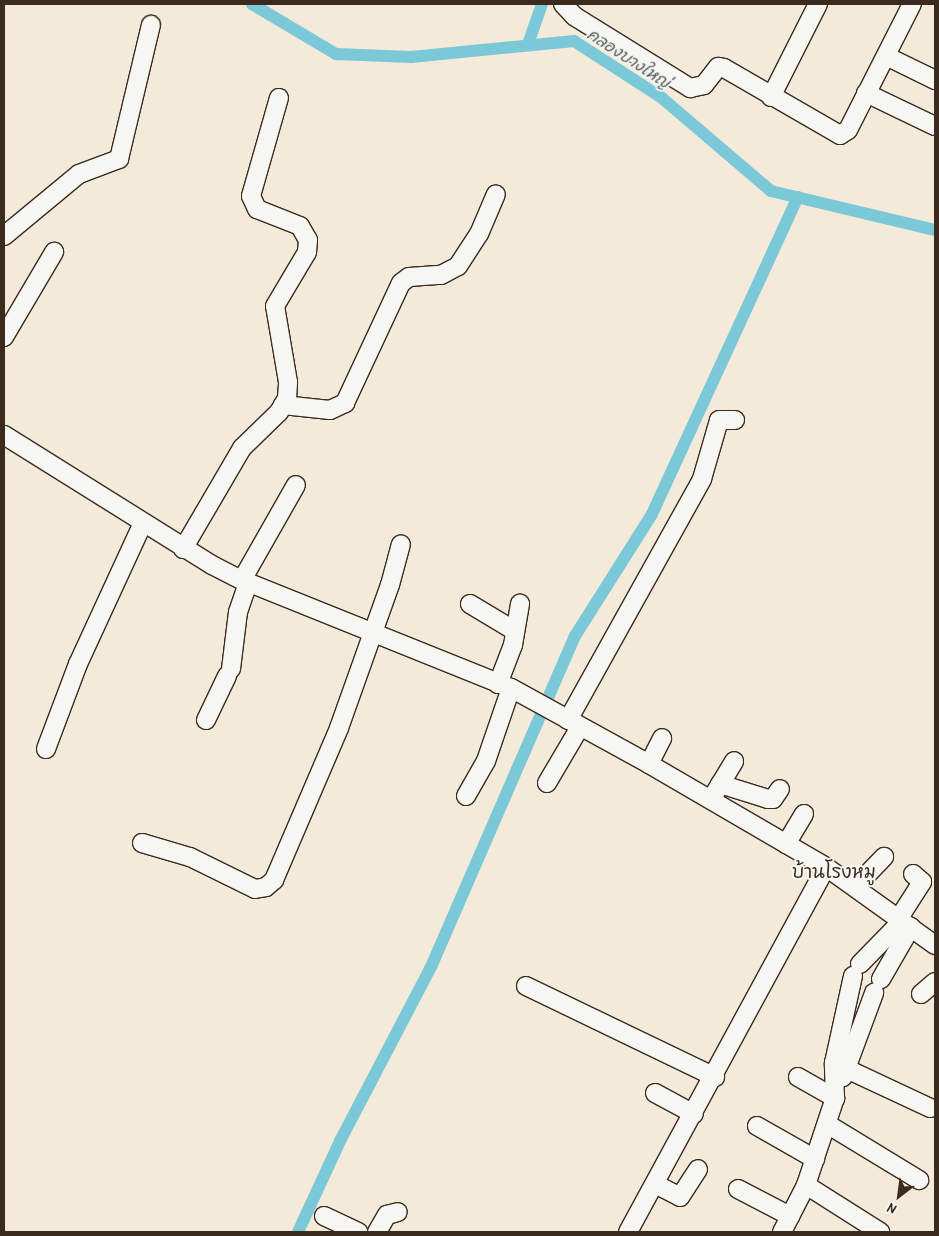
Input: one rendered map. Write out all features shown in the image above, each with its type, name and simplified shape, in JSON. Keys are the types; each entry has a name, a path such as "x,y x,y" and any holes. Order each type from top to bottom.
{"street":[{"path":"563,4 574,16 690,88 704,85 718,67 840,135 848,130 912,4"},
{"path":"771,97 818,4"},
{"path":"4,236 79,174 119,158 151,25"},
{"path":"886,56 935,80"},
{"path":"866,93 935,126"},
{"path":"183,549 246,442 283,405 288,382 275,306 307,252 308,240 300,226 257,209 251,196 279,98"},
{"path":"283,405 330,410 345,403 400,284 409,277 441,275 458,266 479,234 496,194"},
{"path":"4,337 54,252"},
{"path":"547,782 574,723 702,479 719,420 735,420"},
{"path":"4,435 183,549 245,581 509,688 649,764 826,867 935,945"},
{"path":"206,720 229,673 238,612 245,581 296,485"},
{"path":"46,749 78,664 143,523"},
{"path":"142,843 190,857 255,889 266,887 274,880 332,745 390,585 401,544"},
{"path":"470,604 515,631"},
{"path":"466,796 486,760 509,688 520,604"},
{"path":"649,764 662,738"},
{"path":"712,800 734,761"},
{"path":"720,784 768,799 772,798 780,789"},
{"path":"786,844 804,814"},
{"path":"855,887 884,857"},
{"path":"628,1232 715,1077 826,867"},
{"path":"841,1065 878,986 922,882 913,874"},
{"path":"782,1232 806,1185 827,1124 841,1065 856,970 904,922"},
{"path":"921,994 935,982"},
{"path":"526,986 715,1077"},
{"path":"841,1065 930,1108"},
{"path":"798,1077 835,1094"},
{"path":"655,1092 694,1114"},
{"path":"827,1124 918,1180"},
{"path":"758,1126 815,1159"},
{"path":"655,1184 680,1197 698,1169"},
{"path":"806,1185 880,1232"},
{"path":"738,1189 790,1216"},
{"path":"377,1232 387,1215 398,1212"},
{"path":"324,1216 359,1232"}],"waterway":[{"name":"คลองบางใหญ่","path":"252,4 336,54 411,57 574,41 662,98 771,191 935,230"},
{"path":"528,44 542,4"},
{"path":"298,1232 340,1141 431,967 575,636 652,514 798,197"}],"district":[{"name":"บ้านโรงหมู","path":"834,872"}]}
